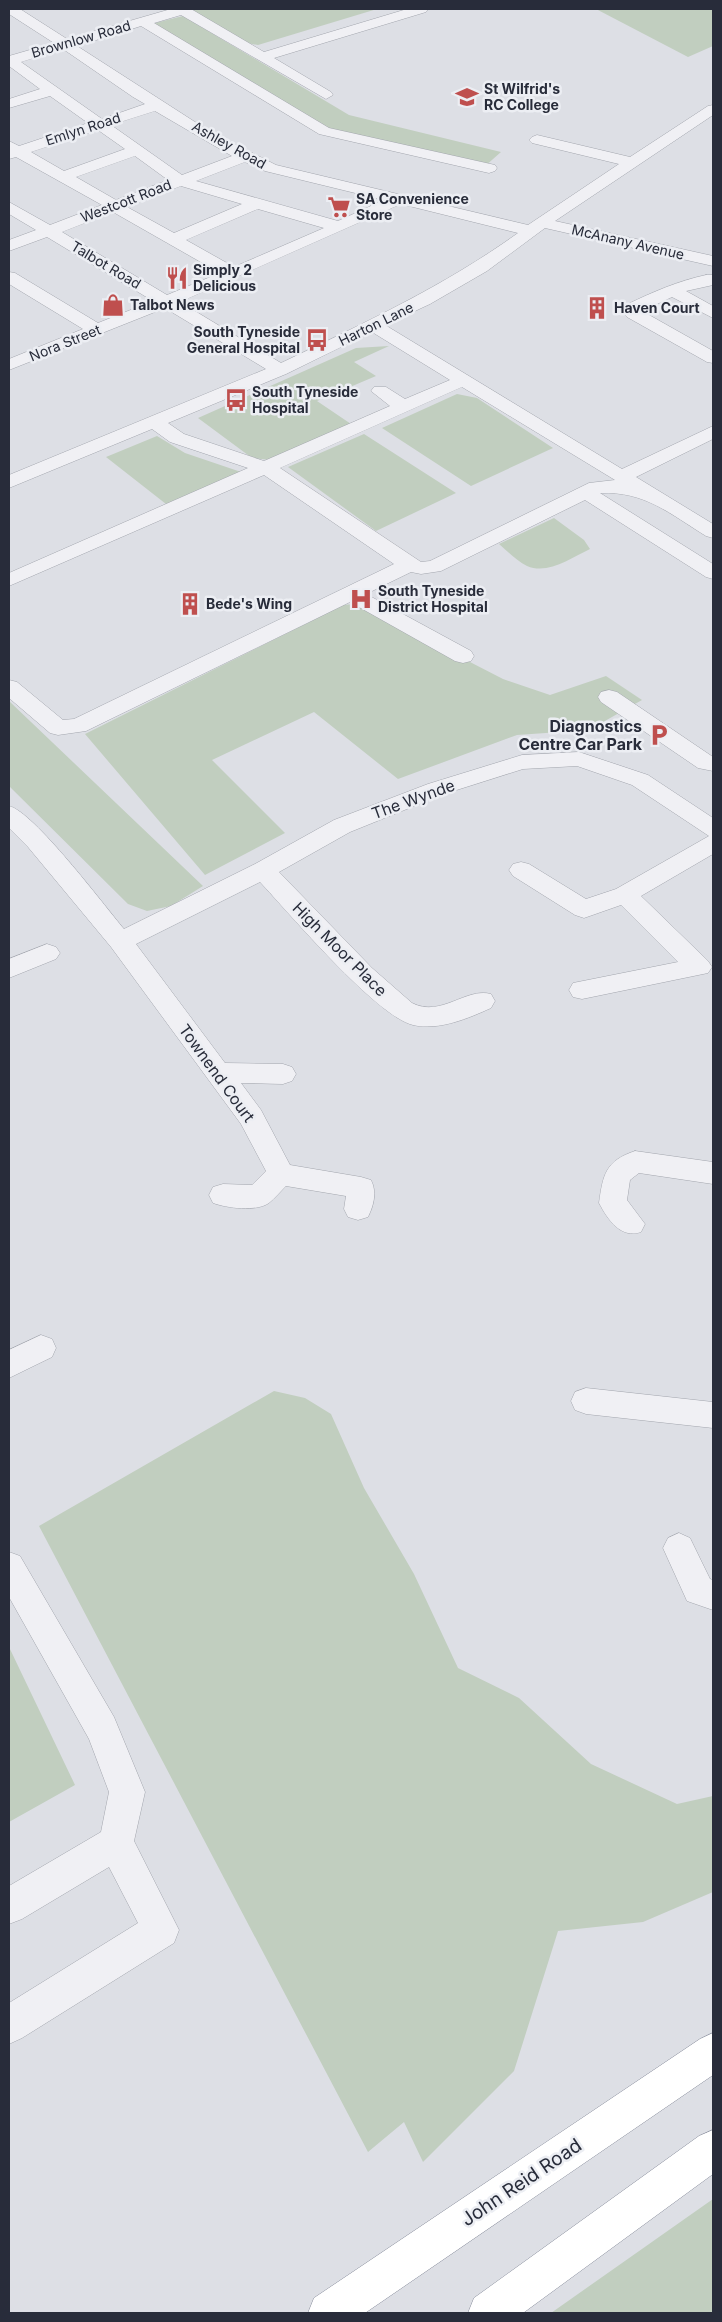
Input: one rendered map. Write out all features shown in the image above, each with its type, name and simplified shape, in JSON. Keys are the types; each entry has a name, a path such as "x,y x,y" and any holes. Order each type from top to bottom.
{"highway":[{"name":"John Reid Road","path":"329,2313 713,2052"},
{"path":"489,2313 713,2150"}],"street":[{"name":"Ashley Road","path":"11,9 65,42 158,105 244,157 271,168 397,200 537,227"},
{"name":"Brownlow Road","path":"9,60 182,9"},
{"path":"182,9 326,95"},
{"path":"261,57 421,9"},
{"path":"142,21 324,131 489,168"},
{"path":"9,60 180,181 340,228"},
{"path":"9,104 52,90"},
{"name":"Emlyn Road","path":"11,150 158,105"},
{"name":"Harton Lane","path":"9,482 280,370 374,326 455,283 713,109"},
{"path":"537,140 633,162"},
{"path":"11,150 232,273"},
{"path":"62,177 137,150"},
{"name":"Westcott Road","path":"9,246 244,157"},
{"name":"Nora Street","path":"9,365 168,301 340,228 397,200"},
{"path":"172,240 256,204"},
{"name":"Talbot Road","path":"9,207 280,370"},
{"name":"McAnany Avenue","path":"537,227 713,261"},
{"path":"9,277 97,330"},
{"path":"713,280 703,279 634,308 633,313 713,358"},
{"path":"9,300 31,291"},
{"path":"674,291 713,313"},
{"path":"374,326 713,532"},
{"path":"9,580 464,380"},
{"path":"380,391 405,407"},
{"path":"154,422 178,438 267,468 409,565 421,568 434,566 596,487 621,486 655,496"},
{"path":"622,476 713,432"},
{"path":"586,492 713,573"},
{"path":"9,687 58,728 78,726 409,565"},
{"path":"351,594 463,656"},
{"path":"609,697 706,764 713,764"},
{"name":"The Wynde","path":"120,941 263,870 342,826 436,789 522,762 578,759 640,780 713,829"},
{"name":"Townend Court","path":"9,814 36,841 120,941 251,1117 280,1174"},
{"path":"521,870 584,909 625,895 713,843"},
{"name":"High Moor Place","path":"263,870 384,995 414,1016 452,1014 482,1002"},
{"path":"582,990 699,967 625,895"},
{"path":"9,969 47,952"},
{"path":"218,1073 283,1074"},
{"path":"631,1224 613,1203 617,1175 635,1162 713,1173"},
{"path":"223,1195 258,1196 280,1174 361,1188 358,1209"},
{"path":"9,1365 40,1348"},
{"path":"586,1401 713,1415"},
{"path":"679,1548 699,1590 713,1595"},
{"path":"9,1567 102,1730 128,1792 116,1843 161,1930 9,2026"},
{"path":"9,1906 116,1843"}],"green space":[{"path":"189,9 377,9 258,45 247,43"},
{"path":"596,9 713,9 713,46 688,57"},
{"path":"183,16 349,115 501,152 484,167 324,131 147,25"},
{"path":"389,346 354,362 376,376 317,401 351,424 271,460 252,458 198,418 356,348"},
{"path":"457,394 477,398 553,448 471,486 382,428"},
{"path":"364,434 456,493 376,531 288,467"},
{"path":"157,436 185,453 241,472 166,504 106,457"},
{"path":"554,518 584,540 590,549 551,567 535,568 527,566 512,556 499,544"},
{"path":"354,604 503,679 550,695 606,676 642,700 589,730 517,735 398,779 314,712 212,760 285,833 205,875 85,734 343,605"},
{"path":"9,701 203,886 171,906 147,911 128,904 9,786"},
{"path":"274,1391 305,1398 331,1414 364,1488 414,1574 458,1668 519,1698 591,1764 677,1804 713,1796 713,1892 643,1922 558,1931 514,2071 423,2162 404,2122 368,2152 39,1526"},
{"path":"9,1647 75,1785 9,1822"},
{"path":"713,2199 713,2313 551,2313"}],"place":[{"name":"St Wilfrid's RC College","path":"467,97"},
{"name":"SA Convenience Store","path":"339,207"},
{"name":"Simply 2 Delicious","path":"177,278"},
{"name":"Talbot News","path":"113,305"},
{"name":"Haven Court","path":"597,308"},
{"name":"South Tyneside General Hospital","path":"317,340"},
{"name":"South Tyneside Hospital","path":"236,400"},
{"name":"South Tyneside District Hospital","path":"361,599"},
{"name":"Bede's Wing","path":"190,604"},
{"name":"Diagnostics Centre Car Park","path":"659,735"}]}
